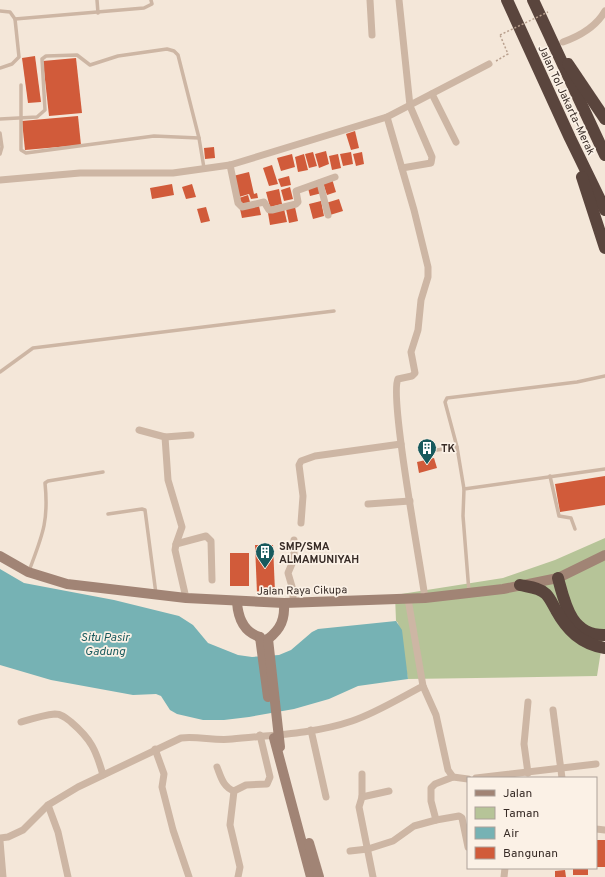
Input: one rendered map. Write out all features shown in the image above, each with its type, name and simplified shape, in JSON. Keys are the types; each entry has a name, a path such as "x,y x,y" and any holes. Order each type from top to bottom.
{"highway":[{"name":"Jalan Tol Jakarta–Merak","path":"507,0 570,138 605,210"},
{"name":"Jalan Tol Jakarta–Merak","path":"533,0 559,45 605,154"},
{"path":"559,45 605,119"},
{"path":"570,138 605,248"},
{"path":"558,578 566,609 570,616 584,632 605,635"},
{"path":"520,585 538,589 546,594 563,622 572,633 584,642 605,648"}],"main road":[{"name":"Jalan Raya Cikupa","path":"0,556 28,572 67,584 186,598 237,602 289,603 408,599 469,594 558,578 605,555"},
{"path":"237,602 240,620 246,628 264,638"},
{"path":"264,638 276,633 280,627 284,612 289,603"},
{"path":"264,638 274,738 311,877"},
{"path":"264,638 280,747 319,877"}],"street":[{"path":"370,0 372,35"},
{"path":"399,0 410,106 432,155 432,160 426,165 402,168"},
{"path":"559,45 585,32 601,17 605,11"},
{"path":"0,180 80,173 173,173 230,165 387,117 489,64"},
{"path":"432,94 456,142"},
{"path":"387,117 414,210 428,272 421,300 418,330 411,352 415,373 412,376 398,379 396,382 401,444 425,598"},
{"path":"230,165 238,204 242,207 264,202 269,210 272,210 296,204 298,202 296,191 335,178"},
{"path":"320,183 328,215"},
{"path":"139,430 165,437 191,435"},
{"path":"165,437 168,480 182,527 175,550 186,598"},
{"path":"302,523 303,496 299,465 301,461 315,456 401,444"},
{"path":"368,504 410,501"},
{"path":"176,544 206,536 209,538 211,541 212,580"},
{"path":"289,603 293,590 288,573 294,559 294,540"},
{"path":"408,599 417,661 423,686 436,715 448,770 453,777"},
{"path":"3,877 0,840 23,830 48,805 78,787 155,749 181,738 191,737 214,740 230,739 311,730 353,721 423,686"},
{"path":"528,702 524,744 528,773"},
{"path":"553,710 562,777"},
{"path":"21,722 55,714 63,716 84,734 90,742 96,751 103,775"},
{"path":"311,730 326,797"},
{"path":"234,791 246,785 267,784 269,781 270,777 260,735"},
{"path":"155,749 164,774 162,787 173,830 189,877"},
{"path":"486,777 596,764"},
{"path":"217,767 223,783 229,789 234,791"},
{"path":"362,774 362,797 359,807 373,877"},
{"path":"436,820 431,801 431,788 435,784 453,777 467,778"},
{"path":"234,791 230,825 240,867 238,877"},
{"path":"362,797 389,791"},
{"path":"48,805 58,832 68,877"},
{"path":"350,851 368,849 399,838 414,826 459,816 462,818 467,842"}],"lane":[{"path":"97,0 98,12"},
{"path":"15,19 144,8 152,4 151,0"},
{"path":"0,11 10,12 15,19 19,58 12,64 0,68"},
{"path":"0,119 37,117 45,110 42,58 46,56 77,55 90,65 118,56 167,49 174,51 178,55 199,138 204,168"},
{"path":"21,85 21,150 26,153 154,136 199,138"},
{"path":"0,133 2,147 0,154"},
{"path":"0,372 33,348 334,311"},
{"path":"469,594 463,516 464,489 457,447 445,402 447,398 577,382 605,376"},
{"path":"437,450 457,447"},
{"path":"464,489 605,469"},
{"path":"28,572 44,529 47,509 45,483 48,481 103,472"},
{"path":"550,476 559,516 571,518 575,529"},
{"path":"108,514 142,509 145,510 156,595"}],"path":[{"path":"489,64 508,54 500,36 548,12"}],"green space":[{"path":"605,538 605,637 603,638 597,676 408,679 398,623 396,621 395,595 503,578 555,560"}],"water":[{"name":"Situ Pasir Gadung","path":"0,569 24,583 114,600 179,616 193,625 208,643 238,655 252,657 279,655 291,650 312,632 318,629 396,621 402,630 408,679 358,686 329,699 294,709 249,717 224,720 203,720 177,714 170,710 161,696 156,694 133,695 51,680 0,665"}],"building":[{"path":"35,56 41,102 28,103 22,58"},
{"path":"76,58 82,113 49,116 43,61"},
{"path":"78,116 81,145 25,150 22,121"},
{"path":"355,131 359,148 351,150 346,134"},
{"path":"214,147 215,158 205,159 204,148"},
{"path":"326,151 329,164 319,168 315,154"},
{"path":"313,152 317,166 309,168 305,154"},
{"path":"351,152 353,164 343,166 340,154"},
{"path":"362,152 364,164 356,166 353,154"},
{"path":"292,154 295,167 281,171 277,158"},
{"path":"304,154 308,170 298,172 295,157"},
{"path":"338,154 341,168 332,170 329,156"},
{"path":"272,165 278,184 269,186 263,168"},
{"path":"249,172 254,194 257,193 258,198 251,199 249,194 239,197 233,176"},
{"path":"289,176 291,185 281,187 278,179"},
{"path":"332,179 336,192 327,195 323,183"},
{"path":"172,184 174,195 152,199 150,188"},
{"path":"192,184 196,197 186,199 182,187"},
{"path":"319,184 322,193 310,196 308,188"},
{"path":"290,187 293,199 284,201 281,190"},
{"path":"279,189 282,204 270,207 266,192"},
{"path":"248,195 250,202 240,205 239,198"},
{"path":"339,199 343,211 330,215 326,203"},
{"path":"321,201 324,216 313,219 309,204"},
{"path":"259,206 261,215 242,218 240,209"},
{"path":"206,207 210,221 201,223 197,209"},
{"path":"295,207 298,221 289,223 286,209"},
{"path":"284,209 287,222 270,225 268,213"},
{"name":"TK","path":"434,458 437,468 419,473 417,462"},
{"path":"605,476 605,505 560,512 555,484"},
{"name":"SMP/SMA ALMAMUNIYAH","path":"255,545 273,545 275,592 257,593"},
{"name":"SMP/SMA ALMAMUNIYAH","path":"230,553 249,553 249,586 230,586"},
{"path":"597,840 605,840 605,867 597,867"},
{"path":"573,869 588,869 588,875 573,875"},
{"path":"565,870 566,877 555,877 555,871"}],"place":[{"name":"TK","path":"427,465"},
{"name":"SMP/SMA ALMAMUNIYAH","path":"265,569"}]}
